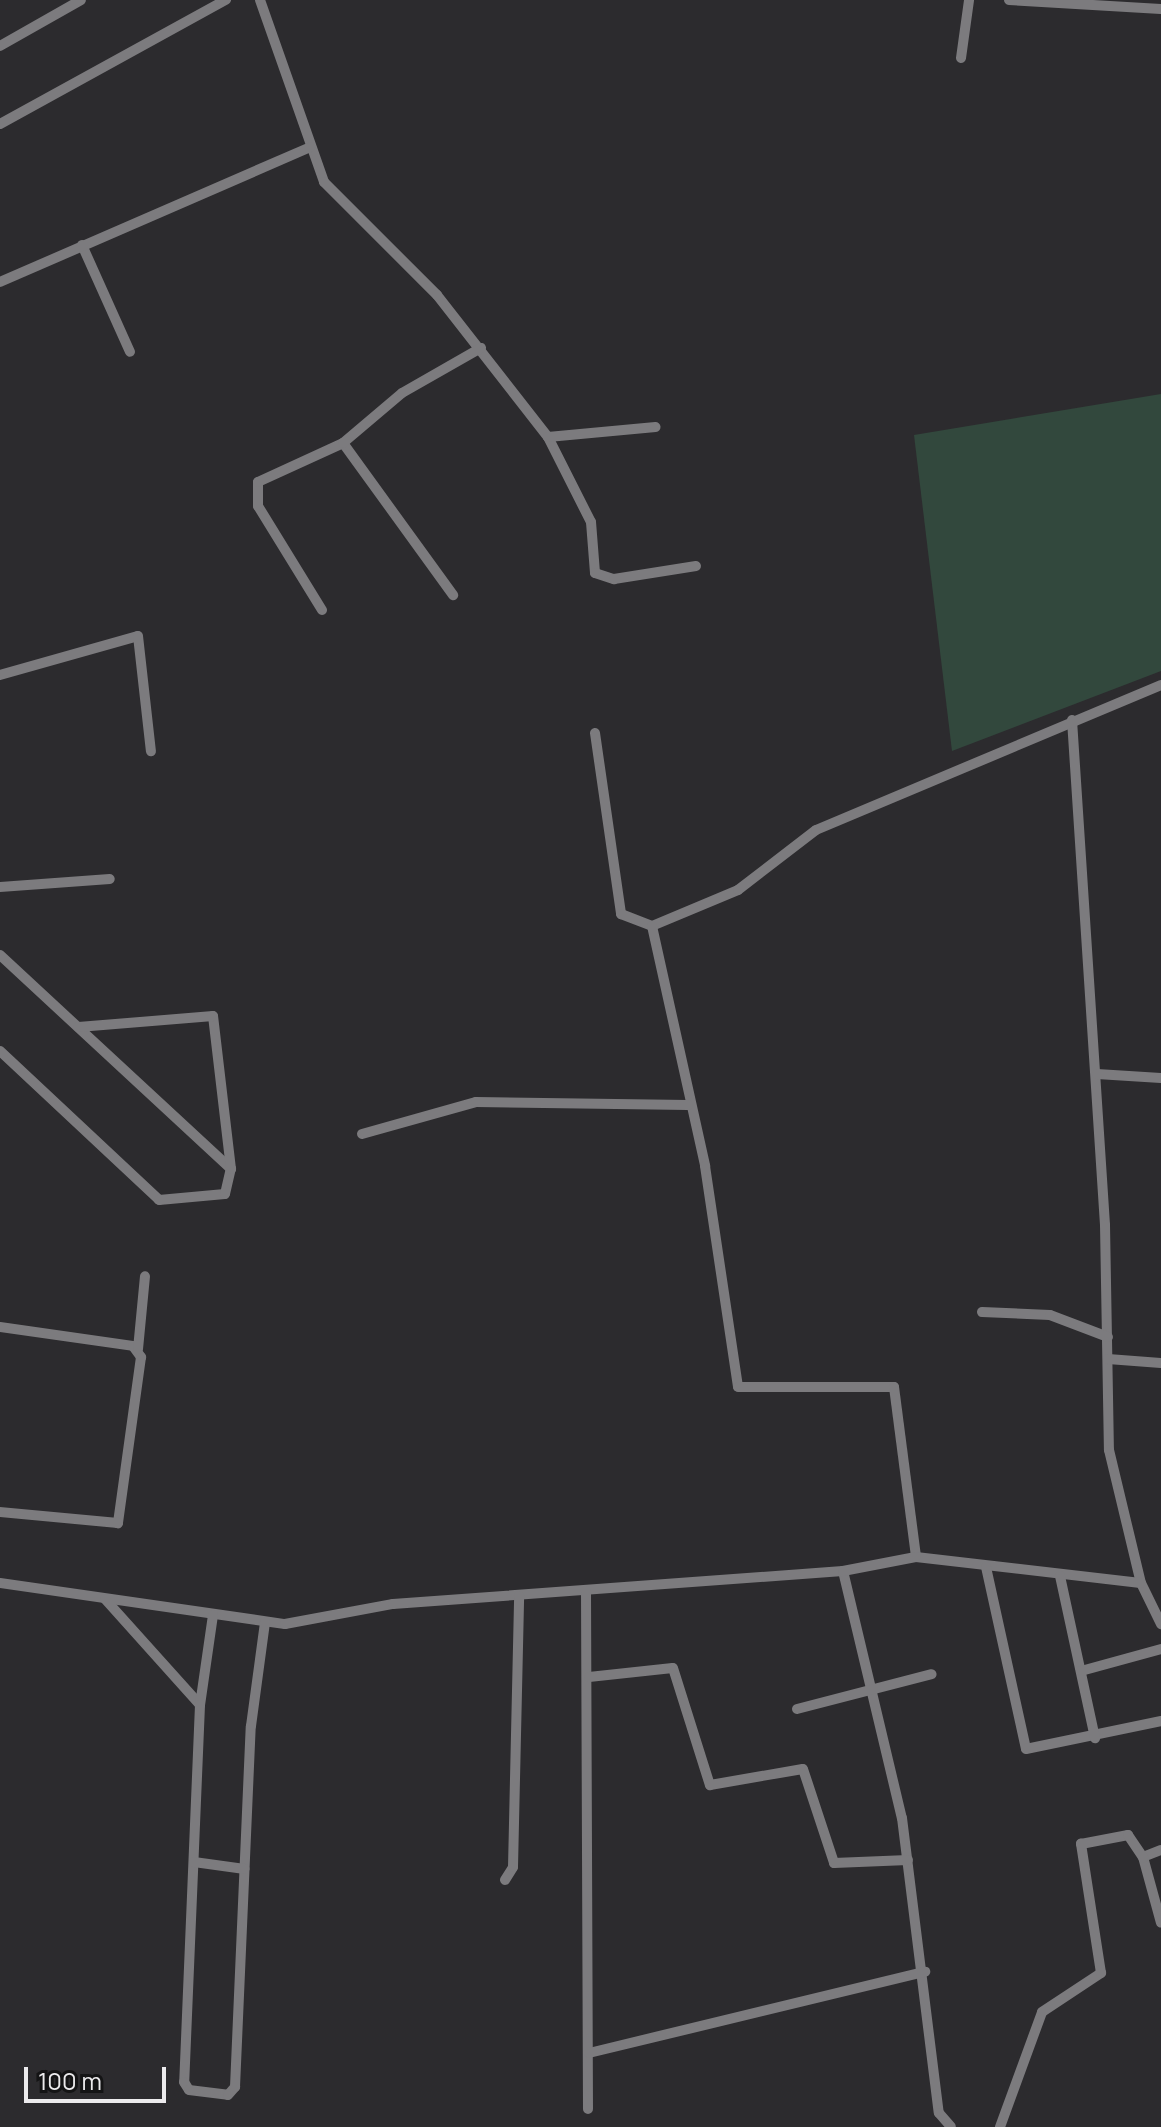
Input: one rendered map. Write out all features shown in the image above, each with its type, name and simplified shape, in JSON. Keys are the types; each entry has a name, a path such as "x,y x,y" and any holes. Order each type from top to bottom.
{"street":[{"path":"0,46 81,0"},
{"path":"2,119 226,0"},
{"path":"260,0 310,147 332,192 421,277 481,348 548,437 591,522 595,573 614,579 696,566"},
{"path":"961,58 969,0"},
{"path":"1009,0 1161,9"},
{"path":"0,282 310,147"},
{"path":"82,245 130,352"},
{"path":"322,610 255,490 262,477 343,443 402,393 481,348"},
{"path":"548,437 656,427"},
{"path":"343,443 453,595"},
{"path":"0,675 138,636 151,751"},
{"path":"595,733 621,914 652,926 738,890 805,835 1161,685"},
{"path":"1072,720 1097,1074 1113,1487 1141,1583 1161,1624"},
{"path":"0,887 110,879"},
{"path":"652,926 688,1105 705,1166 736,1385 894,1387 916,1557"},
{"path":"0,955 231,1169"},
{"path":"0,1051 159,1200 218,1198 229,1189 231,1169 213,1016 78,1027"},
{"path":"1097,1074 1161,1078"},
{"path":"362,1134 476,1102 688,1105"},
{"path":"0,1512 118,1523 145,1276"},
{"path":"982,1312 1050,1315 1108,1337"},
{"path":"0,1327 138,1349"},
{"path":"1108,1359 1161,1363"},
{"path":"0,1583 265,1622 519,1596 843,1571 916,1557 1141,1583"},
{"path":"986,1567 1026,1749 1095,1738 1161,1721"},
{"path":"843,1571 908,1860 925,1972 939,2113 951,2127"},
{"path":"1060,1576 1095,1738"},
{"path":"586,1591 589,1677 588,2109"},
{"path":"505,1880 513,1867 519,1596"},
{"path":"105,1599 200,1705"},
{"path":"213,1615 200,1705 184,2082 189,2090 228,2095 235,2087 251,1726 265,1622"},
{"path":"1081,1671 1161,1649"},
{"path":"589,1677 673,1668 710,1785 803,1769 834,1863 908,1860"},
{"path":"797,1709 872,1693 932,1674"},
{"path":"1000,2127 1042,2012 1101,1973 1081,1844 1128,1835 1143,1857 1161,1923"},
{"path":"1143,1857 1161,1850"},
{"path":"194,1862 245,1869"},
{"path":"589,2053 925,1972"}],"green space":[{"path":"1161,394 1161,671 952,751 914,435"}]}
